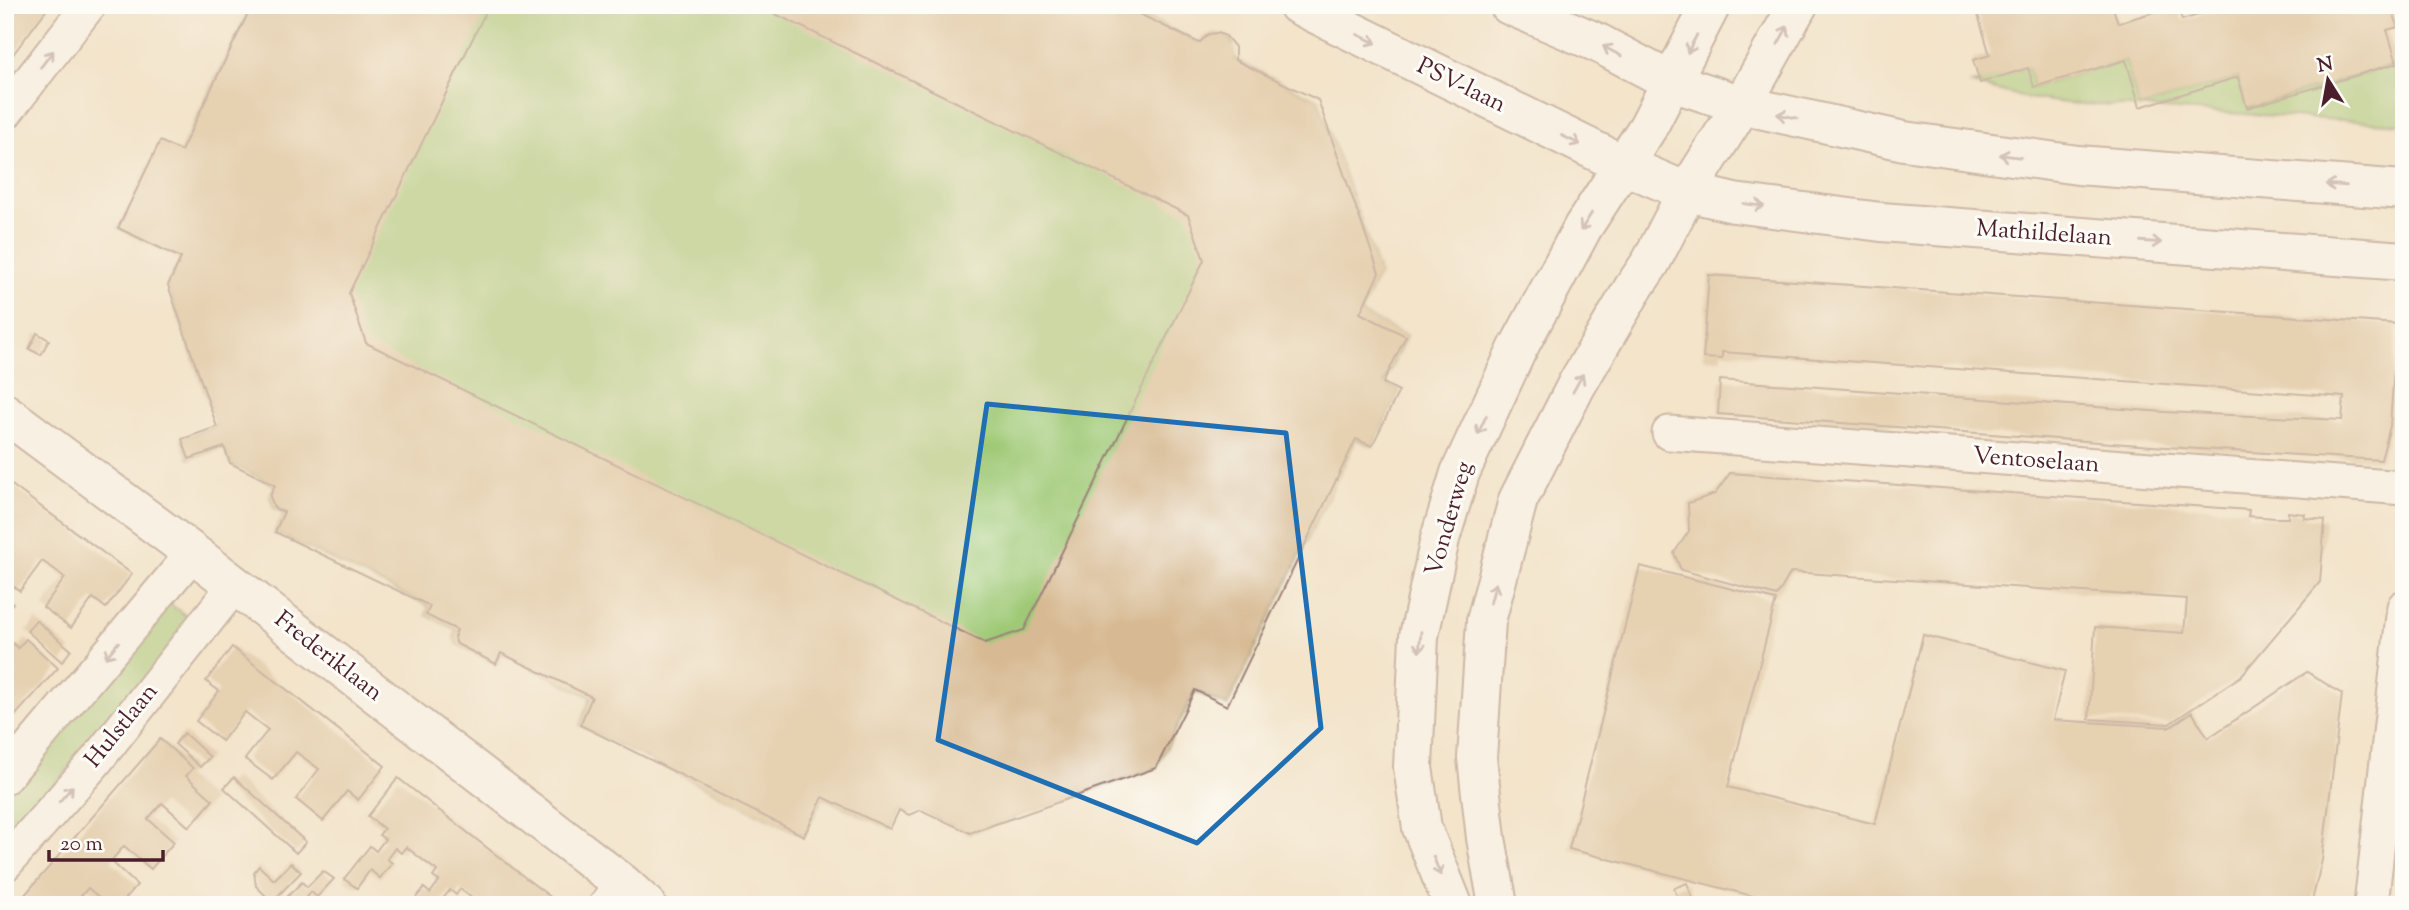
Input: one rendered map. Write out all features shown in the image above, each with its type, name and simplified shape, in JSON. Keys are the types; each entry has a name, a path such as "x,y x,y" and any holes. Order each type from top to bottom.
{"main road":[{"name":"PSV-laan","path":"1298,5 1624,166 1687,192"},
{"path":"1509,5 1598,43 1672,82 1742,105 1904,141 2078,165 2404,190"},
{"name":"Vonderweg","path":"1453,905 1422,828 1413,766 1419,636 1440,539 1460,473 1517,350 1583,227 1648,127 1711,5"},
{"path":"1498,905 1486,838 1477,758 1486,621 1518,500 1577,384 1633,287 1651,262 1687,192 1742,105 1798,5"},
{"name":"Mathildelaan","path":"1687,192 1734,203 1881,222 2404,261"},
{"name":"Frederiklaan","path":"5,413 235,585 625,898"}],"street":[{"path":"5,113 89,5"},
{"name":"Ventoselaan","path":"1669,433 2404,488"},
{"path":"5,777 193,553"},
{"name":"Hulstlaan","path":"5,864 95,762 235,585"},
{"path":"2371,905 2404,607"}],"highlighted area":[{"path":"987,404 1286,433 1321,728 1197,843 938,740"}],"green space":[{"path":"252,5 1121,5 1199,43 1208,36 1225,36 1233,43 1235,60 1318,100 1379,273 1360,313 1406,336 1384,383 1399,391 1372,446 1356,439 1227,706 1195,691 1156,768 970,833 921,810 909,814 899,810 890,829 823,797 804,836 580,725 591,697 502,653 496,664 457,644 454,637 457,630 426,615 429,606 275,532 284,513 274,508 270,496 275,485 230,463 224,447 189,459 182,439 217,426 168,285 181,258 118,228 181,151"},
{"path":"2126,60 2140,107 2238,77 2248,108 2404,62 2404,124 2066,103 2028,98 1972,84 2028,68 2034,87"},
{"path":"169,603 194,622 5,843 5,793"}],"building":[{"path":"5,5 50,5 5,65"},
{"path":"252,5 489,5 349,293 366,343 985,643 1024,630 1204,260 1188,215 757,5 1121,5 1199,43 1209,34 1226,36 1235,47 1235,60 1318,100 1379,273 1360,313 1406,336 1383,383 1399,391 1372,446 1356,439 1227,706 1195,690 1156,768 970,833 921,810 909,815 899,810 890,829 823,797 804,836 580,725 592,697 501,653 496,664 457,644 454,637 457,630 426,615 430,606 275,532 284,512 274,508 270,496 275,485 230,463 224,447 189,459 182,439 217,427 168,285 181,258 118,228 160,141 181,151"},
{"path":"1975,5 2112,5 2118,23 2177,5 2182,20 2231,5 2391,5 2398,27 2387,30 2397,63 2247,108 2238,77 2140,107 2126,60 2034,87 2028,68 1980,83 1973,60 1990,55"},
{"path":"1709,275 2397,324 2390,426 2381,460 1718,414 1720,380 2165,412 2342,420 2344,397 1722,352 1722,359 1703,358"},
{"path":"37,333 49,340 41,355 29,349"},
{"path":"1730,473 2249,510 2248,516 2276,518 2288,518 2288,512 2305,514 2304,518 2325,520 2320,582 2241,676 2169,724 2089,719 2095,627 2184,633 2187,599 1791,572 1777,596 1681,570 1674,553 1689,531 1688,503 1715,494"},
{"path":"5,480 132,574 106,608 93,598 71,628 43,607 65,578 54,569 42,561 20,591 5,580 5,550 13,540 5,534"},
{"path":"1640,566 1776,600 1728,787 1875,824 1923,635 2065,671 2053,720 2170,727 2192,712 2208,738 2307,672 2342,694 2322,860 2311,905 1788,905 1569,849"},
{"path":"5,598 13,603 5,613"},
{"path":"36,620 71,650 62,662 27,631"},
{"path":"5,636 18,648 26,639 58,668 5,727"},
{"path":"232,647 385,766 358,800 347,791 323,821 296,799 319,769 296,752 273,780 245,759 268,730 245,712 222,741 196,721 219,691 206,681"},
{"path":"184,733 210,757 200,767 175,744"},
{"path":"160,739 193,768 186,776 213,800 201,814 189,827 162,803 148,819 174,842 151,869 124,846 111,861 137,885 120,905 107,905 88,888 73,905 16,905"},
{"path":"234,777 306,842 296,853 224,788"},
{"path":"398,778 561,905 481,905 460,889 456,895 450,890 441,901 446,905 414,905 412,903 424,888 430,893 439,881 433,877 437,871 406,847 401,853 395,848 387,859 392,863 380,878 370,870 357,888 344,879 370,846 376,851 385,839 379,835 384,829 368,816"},
{"path":"291,863 301,872 272,902 256,886 254,872 259,866 274,880"},
{"path":"323,871 334,879 317,897 311,892 299,905 279,905 302,882 307,887"},
{"path":"1687,883 1695,905 1680,905 1674,888"}]}
